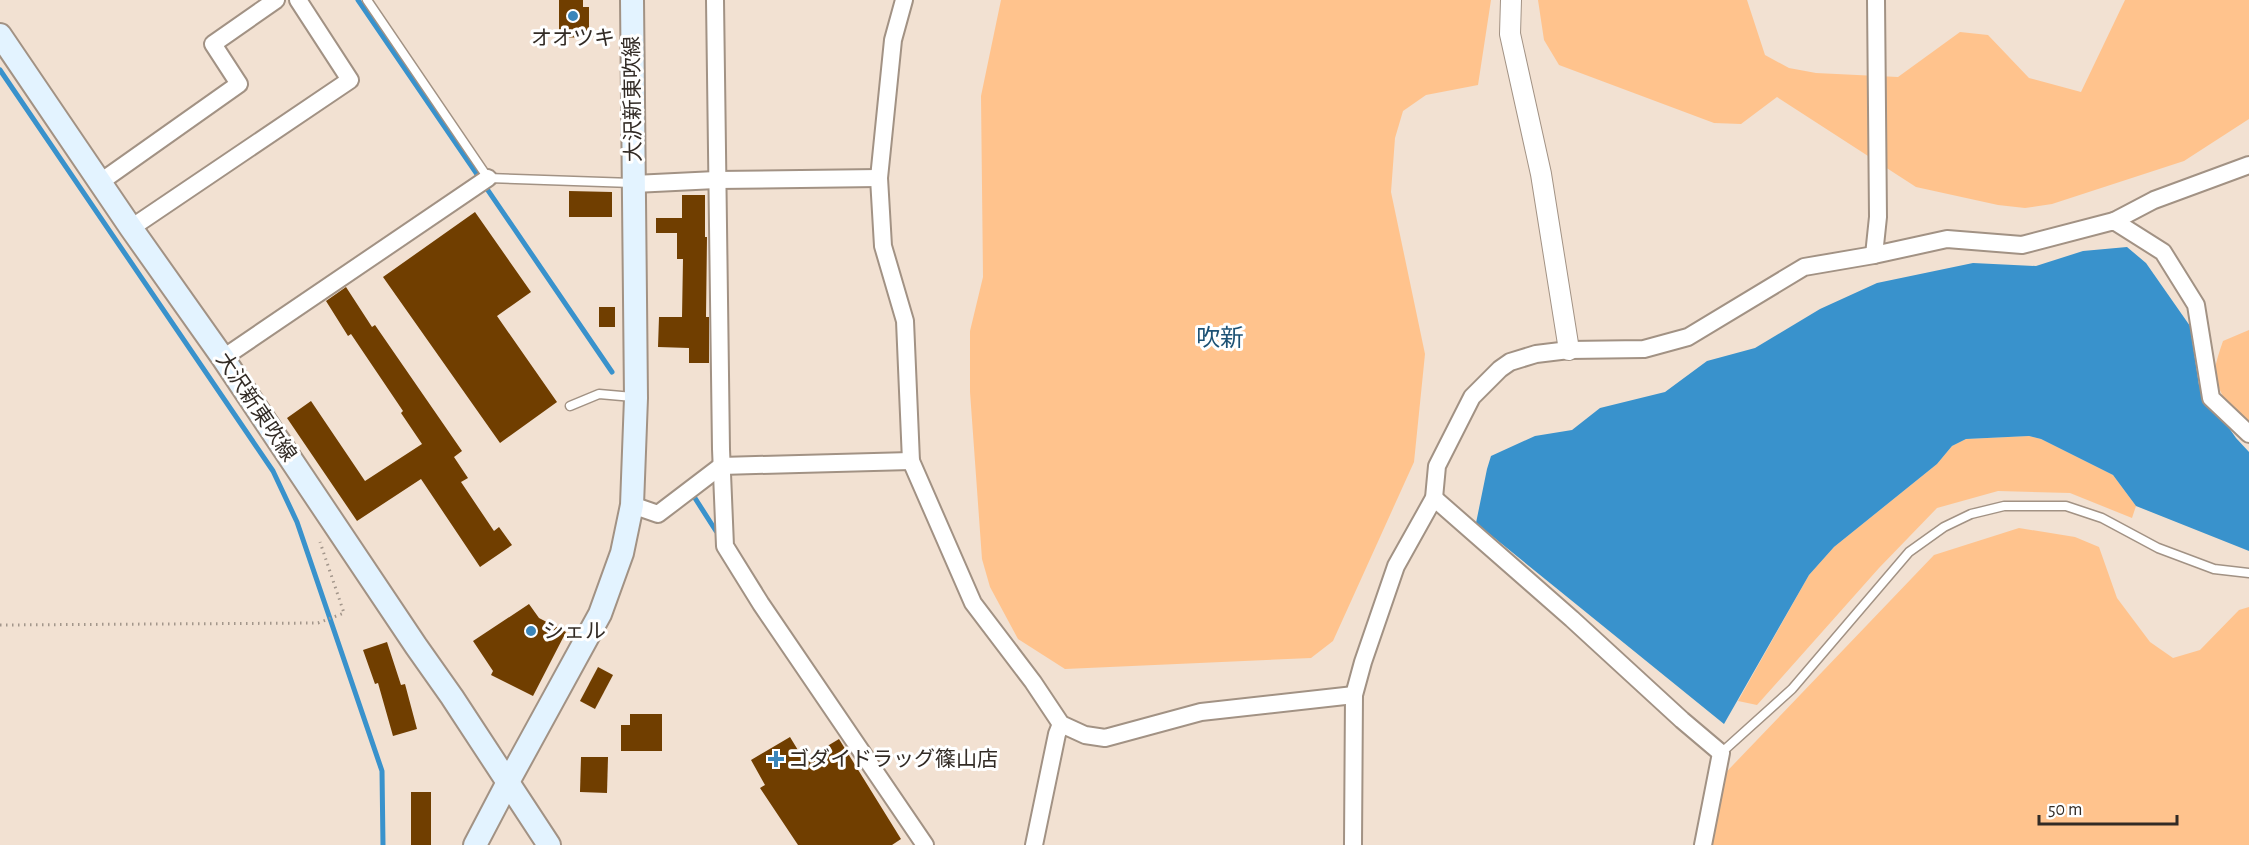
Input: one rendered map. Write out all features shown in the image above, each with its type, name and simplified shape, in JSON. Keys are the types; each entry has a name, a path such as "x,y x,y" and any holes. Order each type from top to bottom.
{"main road":[{"name":"大沢新東吹線","path":"508,782 600,614 622,553 632,505 636,398 632,0"},
{"name":"大沢新東吹線","path":"0,35 99,183 223,358 549,845"},
{"path":"475,845 508,782"}],"street":[{"path":"99,183 239,84 213,44 276,0"},
{"path":"131,228 350,80 298,0"},
{"path":"715,0 721,466 725,546 761,604 925,845"},
{"path":"904,0 893,40 879,178 883,246 904,321 911,461 973,603 1033,682 1061,724 1085,735 1105,738 1201,712 1354,696"},
{"path":"1511,0 1510,34 1541,174 1569,350"},
{"path":"1874,255 1878,217 1876,0"},
{"path":"1353,845 1354,696 1396,566 1434,498 1437,466 1472,397 1500,369 1510,362 1536,354 1569,350 1644,349 1688,337 1804,267 1947,239 2022,245 2114,220 2154,200 2249,165"},
{"path":"223,358 488,178"},
{"path":"634,183 879,178"},
{"path":"2114,220 2163,252 2196,305 2211,398 2249,434"},
{"path":"632,505 658,514 721,466 911,461"},
{"path":"1434,498 1721,753 1703,845"},
{"path":"1034,845 1056,734 1061,724"}],"lane":[{"path":"367,0 488,178 634,183"},
{"path":"570,406 599,394 636,398"},
{"path":"1721,753 1792,689 1909,552 1944,527 1971,514 2004,506 2066,506 2102,518 2158,548 2214,568 2249,573"}],"path":[{"path":"0,625 318,623 344,613 319,539"}],"shaded area":[{"path":"1001,0 1491,0 1478,85 1426,95 1403,111 1395,138 1391,192 1425,354 1414,462 1333,641 1311,658 1065,669 1018,639 990,587 982,559 970,392 970,331 983,277 981,96"},
{"path":"1538,0 1747,0 1765,55 1789,68 1816,73 1898,77 1960,32 1988,35 2029,78 2081,92 2125,0 2249,0 2249,119 2184,161 2052,204 2025,208 1998,205 1916,187 1777,97 1741,124 1714,123 1559,65 1544,40"},
{"path":"2249,330 2249,428 2243,424 2226,402 2218,385 2215,370 2223,341"},
{"path":"2029,436 2041,439 2113,475 2136,506 2132,518 2070,493 1998,491 1937,508 1879,568 1757,705 1738,701 1809,575 1834,547 1937,464 1952,446 1966,439"},
{"path":"2019,528 2075,537 2099,547 2117,598 2150,642 2173,658 2200,650 2239,610 2249,607 2249,845 1707,845 1711,788 1934,555"}],"water":[{"path":"2127,247 2146,263 2190,326 2199,385 2236,438 2249,452 2249,551 2136,506 2113,475 2041,439 2029,436 1966,439 1952,446 1937,464 1834,547 1809,575 1724,724 1476,523 1491,456 1535,436 1572,430 1600,408 1665,392 1707,361 1755,348 1820,309 1877,283 1973,263 2036,266 2083,251"}],"building":[{"path":"559,0 583,0 583,7 589,7 589,38 559,37"},
{"path":"569,191 612,192 612,217 569,217"},
{"path":"682,195 705,195 706,317 709,317 709,363 689,363 689,348 658,347 659,317 682,317 683,259 677,259 677,233 656,233 656,218 682,218"},
{"path":"475,212 531,292 497,316 557,402 500,443 383,277"},
{"path":"346,287 372,327 375,325 462,451 454,457 468,478 461,482 494,531 499,527 512,545 480,567 421,479 357,521 287,418 311,401 365,481 422,444 401,413 403,411 351,334 348,336 326,301"},
{"path":"599,307 615,307 615,327 599,327"},
{"path":"529,604 539,618 566,632 533,696 491,675 493,671 473,641"},
{"path":"387,642 401,685 405,684 417,729 393,736 378,683 375,684 363,650"},
{"path":"598,667 613,675 595,709 580,701"},
{"path":"630,714 662,714 662,751 621,751 621,725 630,725"},
{"path":"790,737 804,760 839,739 901,839 892,845 798,845 760,788 765,785 751,760"},
{"path":"581,757 608,757 607,793 580,792"},
{"path":"411,792 431,792 431,845 411,845"}],"waterway":[{"path":"358,0 612,372"},
{"path":"0,70 273,471 297,522 382,771 383,845"},
{"path":"693,495 716,531"}],"place":[{"name":"オオツキ","path":"573,16"},
{"name":"シェル","path":"531,631"},
{"name":"ゴダイドラッグ篠山店","path":"776,759"}],"district":[{"name":"吹新","path":"1220,339"}]}
